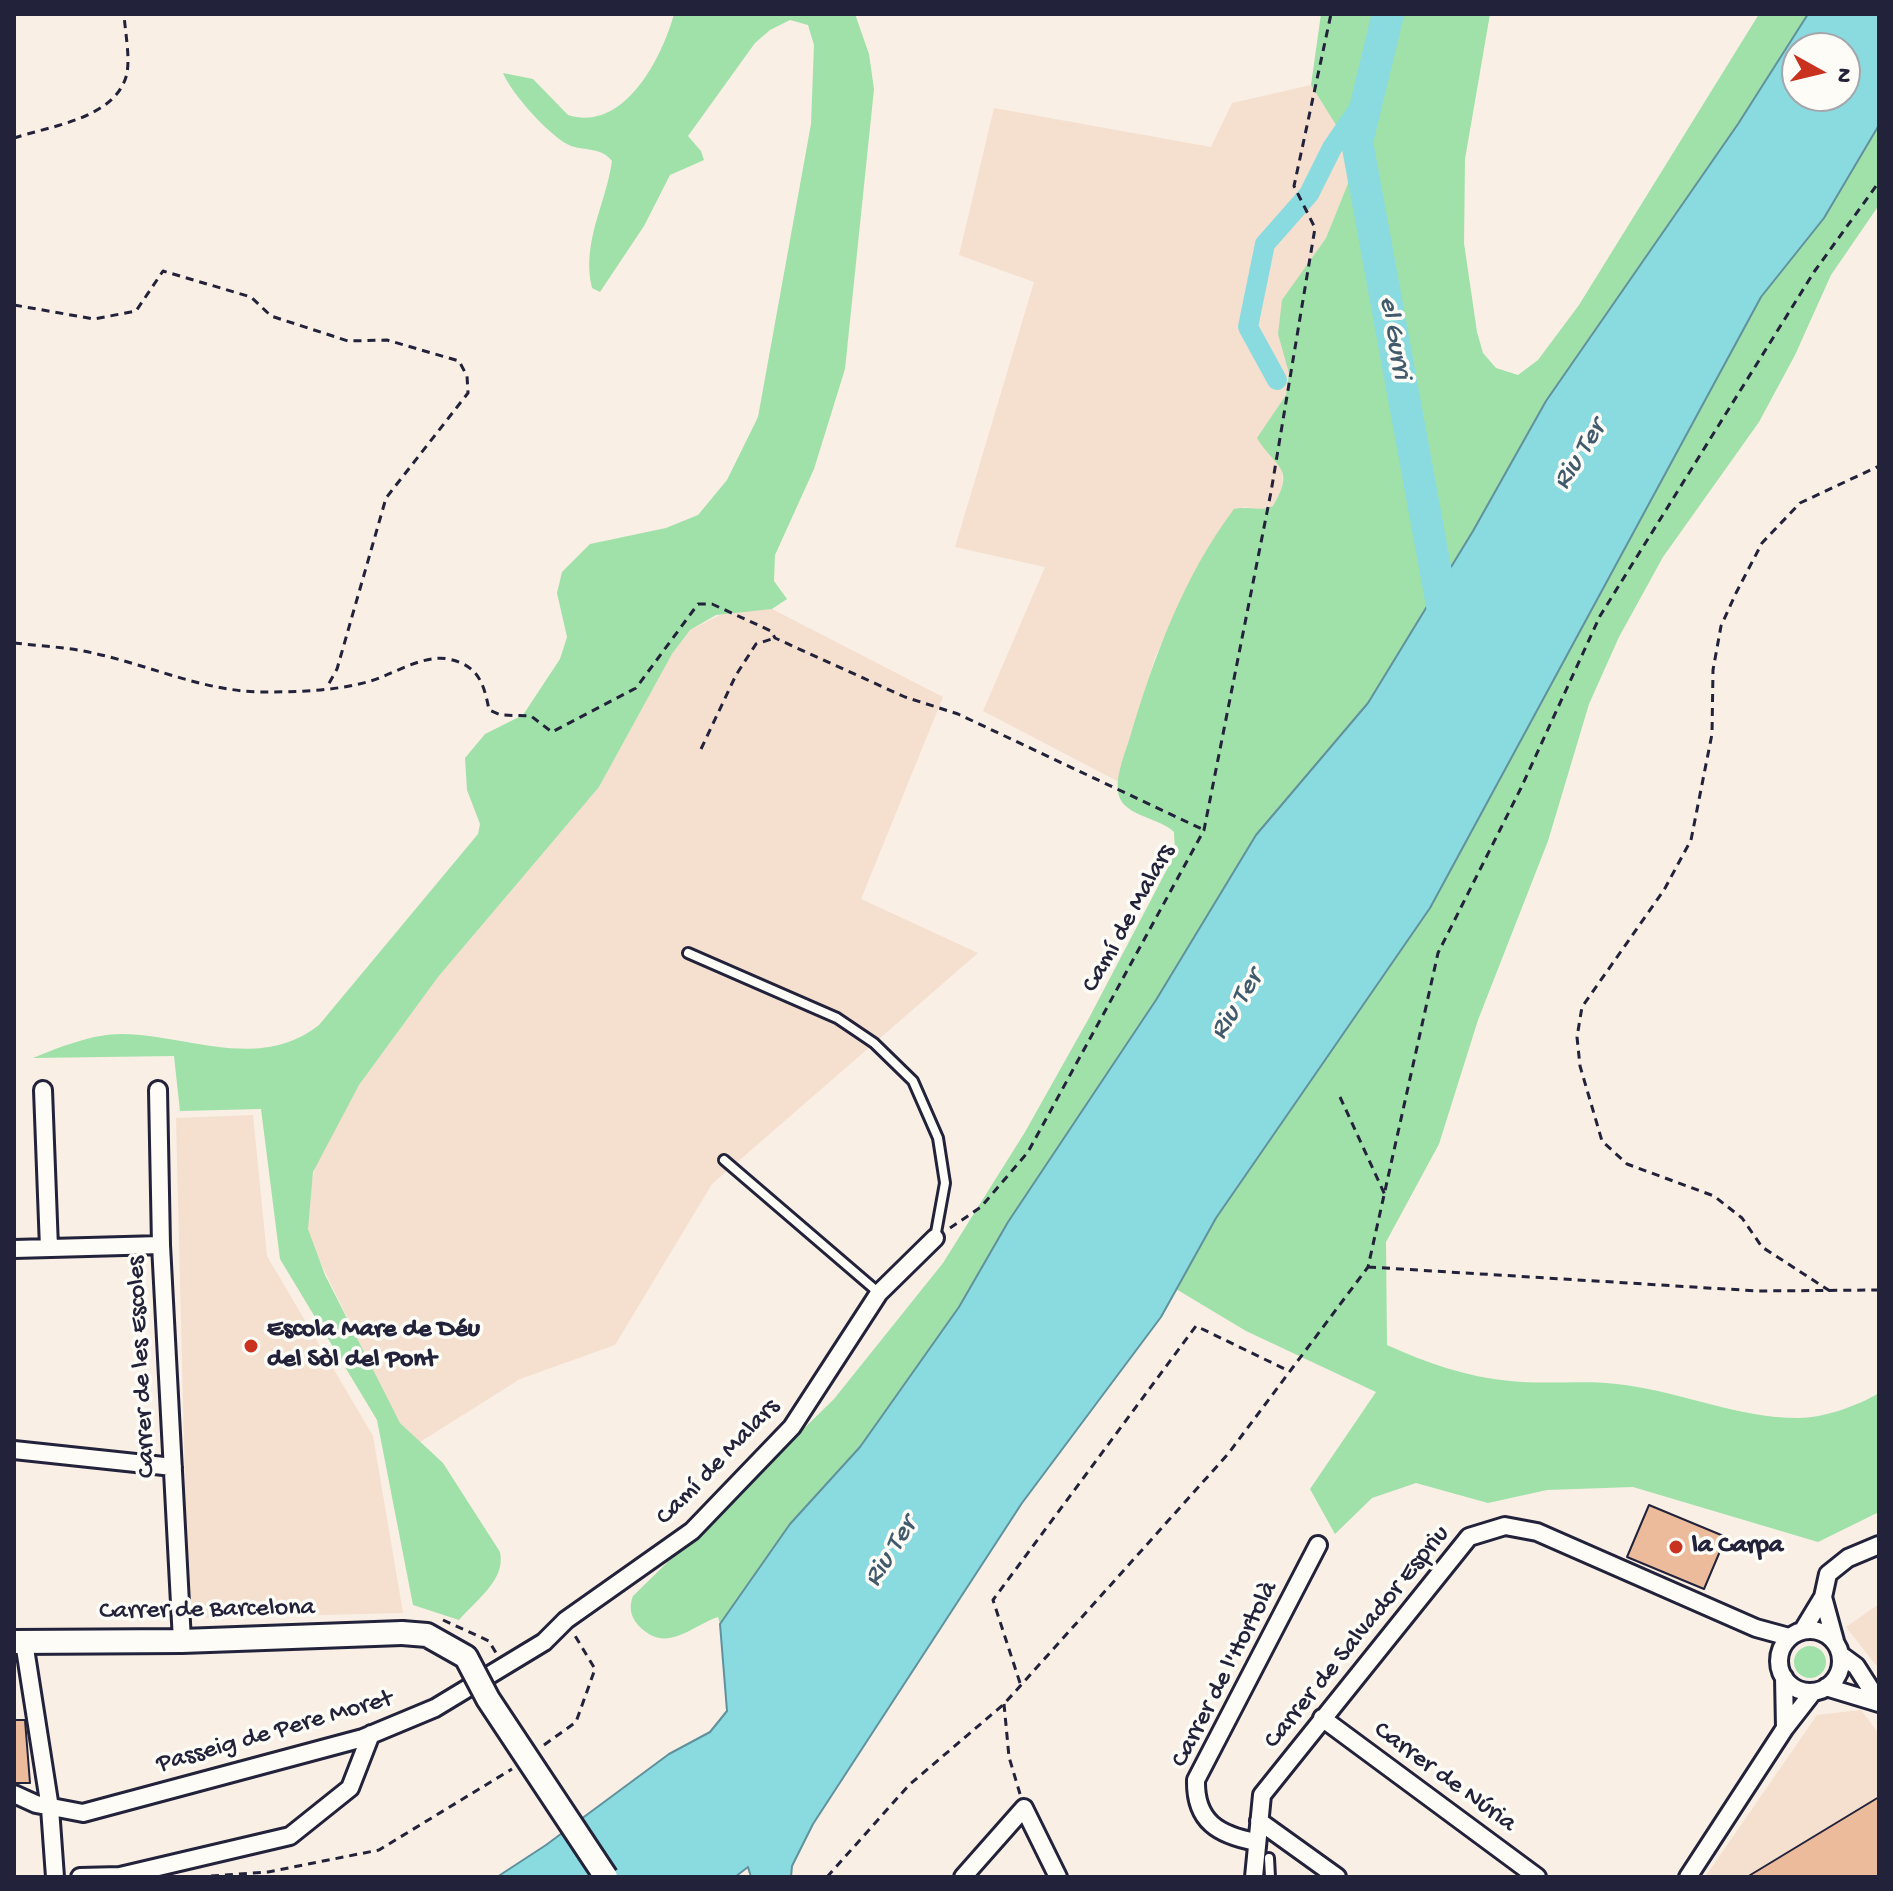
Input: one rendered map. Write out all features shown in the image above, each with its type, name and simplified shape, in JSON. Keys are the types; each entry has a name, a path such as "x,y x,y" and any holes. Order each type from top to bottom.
{"street":[{"path":"43,1090 49,1248"},
{"name":"Carrer de les Escoles","path":"158,1090 161,1245 182,1641"},
{"name":"Camí de Malars","path":"544,1642 566,1620 692,1531 759,1462 792,1427 879,1293 935,1238"},
{"path":"14,1249 161,1245"},
{"path":"14,1450 173,1467"},
{"name":"Carrer de Salvador Espriu","path":"1254,1877 1262,1795 1451,1556 1469,1537 1486,1529 1505,1526 1537,1532 1756,1628 1796,1634"},
{"name":"Carrer de l'Hortolà","path":"1256,1842 1226,1836 1205,1818 1196,1798 1196,1780 1318,1545"},
{"path":"1785,1728 1782,1647 1796,1634 1823,1597 1828,1574 1848,1558 1879,1545"},
{"path":"1688,1877 1785,1728 1820,1690 1837,1677 1838,1648 1823,1597"},
{"path":"1756,1628 1781,1670 1799,1690 1820,1690 1879,1702"},
{"path":"1796,1634 1823,1632 1856,1666 1879,1702"},
{"name":"Carrer de Barcelona","path":"19,1642 182,1641 402,1633 427,1635 466,1657 488,1699 606,1877"},
{"path":"19,1642 50,1808 55,1877"},
{"name":"Passeig de Pere Moret","path":"14,1794 50,1808 83,1813 371,1734 435,1708 544,1642"},
{"name":"Carrer de Núria","path":"1322,1718 1528,1874"},
{"path":"80,1877 120,1876 290,1836 350,1788 371,1734"},
{"path":"963,1877 1024,1808 1058,1877"},
{"path":"1259,1821 1337,1877"}],"lane":[{"path":"688,953 837,1018 874,1043 913,1081 938,1138 945,1183 935,1238"},
{"path":"724,1160 879,1293"},
{"path":"1269,1858 1270,1877"}],"path":[{"path":"14,138 97,110 117,97 127,74 124,14"},
{"name":"Camí de Malars","path":"935,1238 981,1207 1028,1152 1204,830 1271,492 1315,228 1294,186 1331,14"},
{"path":"827,1877 909,1785 955,1749 1004,1704 1228,1454 1368,1267 1438,953 1521,788 1600,616 1814,272 1879,182"},
{"path":"14,305 94,319 136,311 163,271 251,297 271,316 348,341 387,340 459,361 467,376 468,393 386,498 337,669 325,689"},
{"path":"1830,1291 1795,1272 1762,1247 1742,1218 1714,1196 1627,1164 1602,1141 1580,1066 1577,1037 1582,1007 1664,890 1691,840 1712,734 1713,670 1721,626 1762,543 1800,503 1879,466"},
{"path":"14,643 91,652 220,688 262,692 325,689 368,682 403,668 446,658 473,669 484,682 489,710 501,715 531,716 552,732 636,688 698,604 712,604 771,631 775,638 905,697 958,714 1204,830"},
{"path":"701,749 736,675 756,644 775,638"},
{"path":"1340,1097 1385,1195"},
{"path":"1368,1267 1758,1291 1879,1290"},
{"path":"1020,1685 993,1600 1196,1326 1289,1371"},
{"path":"538,1750 576,1722 595,1669 566,1620"},
{"path":"450,1621 489,1641"},
{"path":"1004,1704 1009,1757 1024,1808"},
{"path":"194,1877 268,1872 379,1850 513,1768"}],"shaded area":[{"path":"1311,85 1336,125 1353,171 1326,238 1282,301 1289,373 1286,395 1276,412 1270,453 1282,467 1283,487 1273,506 1263,510 1244,507 1229,517 1201,561 1155,657 1119,782 983,711 1045,567 955,547 1034,282 959,255 994,108 1211,147 1232,103"},
{"path":"772,609 943,697 861,899 978,953 712,1184 615,1345 520,1379 420,1442 400,1423 391,1408 313,1247 308,1229 308,1199 316,1163 359,1085 438,977 599,787 672,654 690,630 724,613"},
{"name":"Escola Mare de Déu del Sòl del Pont","path":"253,1115 267,1256 373,1436 403,1613 197,1618 188,1609 176,1118"},
{"path":"1879,1604 1879,1669 1846,1627"},
{"path":"1861,1710 1879,1734 1879,1877 1705,1877 1817,1715"}],"green space":[{"path":"674,14 855,14 869,54 874,89 845,369 814,469 775,555 774,581 787,599 772,609 716,615 690,630 672,654 599,787 438,977 359,1085 313,1172 308,1229 325,1275 400,1423 443,1463 500,1552 499,1572 494,1581 459,1620 413,1605 377,1420 280,1259 261,1109 180,1111 174,1056 33,1058 88,1039 122,1034 248,1049 296,1039 319,1025 478,834 480,824 467,790 465,758 485,734 523,715 560,659 567,637 557,593 562,572 590,544 666,528 698,515 727,480 758,417 811,124 814,45 808,25 790,20 770,30 755,43 688,136 701,151 704,160 670,175 644,226 600,292 592,288 590,255 612,161 598,151 571,146 553,134 523,103 503,73 533,79 568,115 588,118 606,113 623,103 638,88 660,51"},
{"path":"1321,14 1490,14 1465,159 1464,243 1483,353 1496,368 1518,375 1538,360 1579,305 1759,14 1808,14 1797,32 1781,32 1781,56 1738,124 1546,401 1473,531 1368,703 1256,835 1156,1000 1008,1222 959,1307 860,1447 790,1524 720,1624 718,1617 678,1636 658,1638 648,1634 635,1622 631,1611 633,1596 834,1399 943,1263 1025,1132 1175,854 1174,832 1123,803 1118,789 1119,774 1160,648 1200,562 1234,509 1273,506 1283,483 1281,469 1257,438 1286,395 1289,373 1278,334 1282,300 1326,238 1353,171 1336,125 1311,85"},
{"path":"1879,125 1879,205 1831,275 1795,355 1759,422 1663,557 1619,637 1589,704 1548,841 1478,1020 1439,1144 1386,1242 1387,1345 1447,1368 1510,1381 1625,1385 1776,1417 1829,1414 1879,1393 1879,1512 1818,1542 1633,1487 1547,1490 1488,1503 1416,1483 1372,1498 1335,1534 1310,1489 1376,1392 1246,1331 1176,1289 1216,1218 1430,908 1761,297 1824,218"},
{"path":"1810,1646 1822,1650 1826,1662 1822,1674 1810,1678 1798,1674 1794,1662 1798,1650"}],"water":[{"name":"Riu Ter","path":"1808,14 1879,14 1879,125 1824,218 1761,297 1430,908 1216,1218 1161,1317 1022,1503 813,1824 792,1866 791,1877 751,1877 748,1867 735,1877 497,1877 546,1845 669,1754 710,1732 727,1711 720,1624 790,1524 860,1447 959,1307 1008,1222 1156,1000 1256,835 1368,703 1473,531 1546,401 1738,124 1781,56 1781,112 1861,112 1861,32 1797,32"}],"building":[{"name":"la Carpa","path":"1649,1505 1726,1537 1704,1589 1627,1557"},
{"path":"14,1720 25,1720 30,1783 14,1783"},
{"path":"1879,1797 1879,1877 1747,1877"}],"waterway":[{"name":"el Gurri","path":"1388,14 1357,142 1446,627"},
{"path":"1277,380 1248,327 1265,244 1309,194 1332,148 1369,94"}],"place":[{"name":"Escola Mare de Déu del Sòl del Pont","path":"251,1346"},
{"name":"la Carpa","path":"1676,1547"}]}
